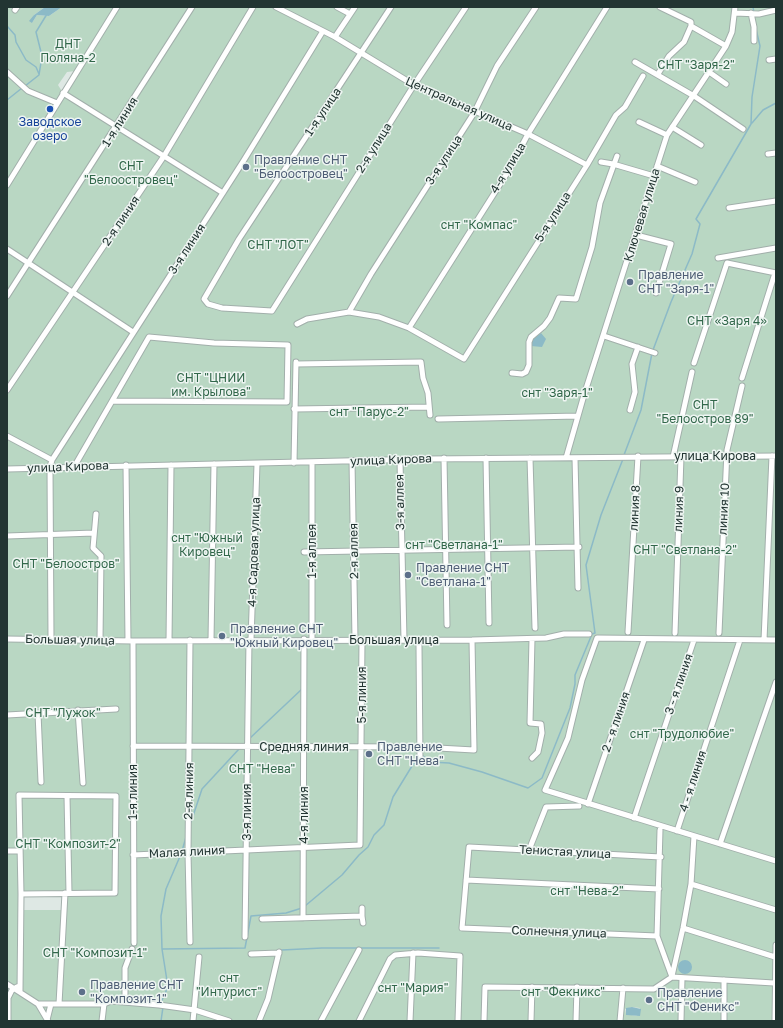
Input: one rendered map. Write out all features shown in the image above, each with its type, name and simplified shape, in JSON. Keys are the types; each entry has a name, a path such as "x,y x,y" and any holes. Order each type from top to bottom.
{"street":[{"path":"7,185 63,92 117,7"},
{"name":"1-я линия","path":"7,296 192,7"},
{"name":"2-я линия","path":"7,390 164,156 253,7"},
{"name":"Центральная улица","path":"276,7 335,37 414,85 528,134 587,165"},
{"path":"337,7 350,14"},
{"path":"335,37 355,7"},
{"name":"1-я улица","path":"272,310 222,308 208,304 204,299 239,239 391,7"},
{"name":"2-я улица","path":"272,310 414,85 466,7"},
{"name":"3-я улица","path":"349,312 371,274 475,112 497,66 536,7"},
{"name":"4-я улица","path":"409,328 509,170 528,134 606,7"},
{"path":"660,7 691,22 691,26 726,46"},
{"path":"735,10 753,13 774,11"},
{"name":"Ключевая улица","path":"566,458 667,136 726,46 732,32 735,10"},
{"path":"753,13 754,41"},
{"path":"658,74 669,56 684,42 691,26"},
{"name":"3-я линия","path":"51,639 50,467 52,460 223,193 323,31"},
{"path":"770,60 776,59"},
{"path":"635,62 694,96 742,129"},
{"path":"7,72 23,87 57,103"},
{"path":"709,72 726,84"},
{"name":"5-я улица","path":"409,328 464,359 587,165 616,115 626,107 643,76"},
{"path":"63,92 223,193"},
{"path":"639,122 667,136"},
{"path":"672,127 701,145"},
{"path":"768,154 776,152"},
{"path":"512,372 522,374 526,372 529,365 528,342 531,337 547,322 559,298 576,299 592,247 600,203 617,156"},
{"path":"601,162 654,176"},
{"path":"657,166 695,182"},
{"path":"729,208 776,201"},
{"path":"636,235 671,244 656,294"},
{"path":"718,258 776,248"},
{"path":"7,249 72,294 133,332"},
{"path":"694,363 727,263 776,273 742,378"},
{"path":"297,324 307,319 349,312 378,317 409,328"},
{"path":"604,336 652,352"},
{"path":"74,467 149,337 214,342 288,345 287,402 113,401"},
{"path":"630,410 635,392 632,364 638,347"},
{"path":"294,463 296,363 421,362 430,415"},
{"path":"673,457 692,372"},
{"name":"линия 10","path":"719,633 726,456 742,386"},
{"path":"294,409 429,408"},
{"path":"438,419 578,416"},
{"path":"7,436 52,460"},
{"name":"линия 8","path":"628,632 638,456"},
{"path":"764,640 774,456"},
{"name":"улица Кирова","path":"7,469 126,465 257,464 444,458 774,456"},
{"name":"линия 9","path":"675,633 681,457"},
{"path":"444,458 446,626"},
{"path":"486,458 489,623"},
{"path":"530,458 535,628"},
{"path":"575,458 578,588"},
{"name":"3-я аллея","path":"400,460 404,640"},
{"name":"2-я аллея","path":"352,461 355,551 355,640"},
{"name":"1-я аллея","path":"312,462 312,639"},
{"path":"211,640 214,464"},
{"name":"4-я Садовая улица","path":"250,640 257,464"},
{"name":"1-я линия","path":"126,465 133,746 134,943"},
{"path":"169,641 171,465"},
{"path":"96,514 93,548 101,556 100,640"},
{"path":"7,536 94,533"},
{"path":"304,552 578,548"},
{"name":"Большая улица","path":"7,639 130,641 312,639 362,641 532,639 564,634 589,634"},
{"path":"580,804 545,790 568,738 582,679 597,638 644,640 776,640"},
{"name":"4-я линия","path":"303,918 304,639"},
{"path":"532,639 530,723 541,724 541,742 538,752 532,758"},
{"name":"2-я линия","path":"190,640 190,746 186,853 190,942"},
{"name":"3-я линия","path":"246,937 250,640"},
{"path":"418,640 420,760"},
{"name":"Средняя линия","path":"133,746 248,746 304,748 420,747 474,750 472,640"},
{"name":"2 - я линия","path":"588,804 644,640"},
{"name":"3 - я линия","path":"634,818 694,640"},
{"name":"4 - я линия","path":"677,831 740,640"},
{"name":"5-я линия","path":"360,845 362,641"},
{"path":"720,844 776,682"},
{"path":"7,715 116,709"},
{"path":"78,710 83,783"},
{"path":"38,713 41,782"},
{"path":"18,990 20,984 21,894 19,795 116,796 115,893 21,894"},
{"path":"59,1004 67,893 67,796"},
{"path":"529,850 546,807 588,804 634,818 660,828 677,831 776,861"},
{"path":"660,828 657,936 672,977"},
{"path":"672,977 683,928 690,884 694,836"},
{"name":"Малая линия","path":"134,855 360,845"},
{"name":"Тенистая улица","path":"466,880 469,847 660,857"},
{"path":"7,851 20,851"},
{"path":"466,880 659,889"},
{"name":"Солнечня улица","path":"466,880 462,928 657,936"},
{"path":"690,884 776,910"},
{"path":"362,908 363,923"},
{"path":"262,919 362,916"},
{"path":"683,928 775,957"},
{"path":"775,1021 774,983 776,945"},
{"path":"125,1002 125,968 132,949"},
{"path":"321,1021 359,950"},
{"path":"251,954 279,952 268,999 259,1021"},
{"path":"410,1021 413,953"},
{"path":"359,1021 390,959 395,955 413,953 460,956 458,1021"},
{"path":"193,1021 199,957"},
{"path":"484,1021 485,987 654,989 672,977 774,983"},
{"path":"681,1021 682,978"},
{"path":"724,980 724,1021"},
{"path":"7,984 38,1004 47,1020"},
{"path":"531,1021 532,987"},
{"path":"576,1021 577,987"},
{"path":"620,1021 623,988"},
{"path":"8,1021 7,1006 10,993 18,990"},
{"path":"38,1004 104,1004 111,1001 166,1005 195,1010 229,1021"},
{"path":"47,1020 51,1004"},
{"path":"102,1021 104,1004"}],"green space":[{"path":"7,7 45,7 34,15 32,23 37,15 49,16 62,7 776,7 776,1021 7,1021","holes":["76,71 63,93 58,85 67,72","65,893 64,910 21,910 21,895","632,1007 640,1008 637,1016 626,1014 625,1009"]}],"water":[{"path":"45,7 62,7 49,16 37,15 32,23 29,21 34,15"},
{"path":"541,333 546,339 542,347 531,346 532,340"},
{"path":"685,960 690,962 692,967 690,972 685,974 680,972 678,967 680,962"},
{"path":"632,1007 641,1009 640,1016 626,1015 626,1008"}],"waterway":[{"path":"753,7 754,13"},
{"path":"25,86 39,75 42,56 36,32 47,14"},
{"path":"7,26 15,35 16,42 26,60 36,67 39,74"},
{"path":"653,350 671,302 692,254 700,224 696,219 751,124 752,97 760,46 756,29"},
{"path":"7,100 22,88"},
{"path":"752,123 763,110 776,103"},
{"path":"624,455 641,410 652,353"},
{"path":"422,757 423,756 431,762 449,763 482,772 528,788 542,778 570,708 575,684 575,675 592,634 595,633 586,565 601,515 623,459"},
{"path":"249,739 302,689"},
{"path":"191,822 202,789 239,749"},
{"path":"305,906 342,875 368,847 374,835 384,825 393,797 418,759"},
{"path":"182,851 186,837"},
{"path":"162,1003 168,987 162,949 161,916 166,889 181,854"},
{"path":"162,949 245,948 251,916 286,913 302,908"},
{"path":"282,950 322,948 439,948"},
{"path":"161,1021 163,1007"}],"place":[{"name":"Заводское озеро","path":"50,109"},
{"name":"Правление СНТ \"Белоостровец\"","path":"246,167"},
{"name":"Правление СНТ \"Заря-1\"","path":"630,282"},
{"name":"Правление СНТ \"Светлана-1\"","path":"408,575"},
{"name":"Правление СНТ \"Южный Кировец\"","path":"222,636"},
{"name":"Правление СНТ \"Нева\"","path":"369,754"},
{"name":"Правление СНТ \"Композит-1\"","path":"82,992"},
{"name":"Правление СНТ \"Феникс\"","path":"649,1000"}],"park label":[{"name":"ДНТ Поляна-2","path":"68,51"},
{"name":"СНТ \"Заря-2\"","path":"696,65"},
{"name":"СНТ \"Белоостровец\"","path":"131,173"},
{"name":"снт \"Компас\"","path":"479,225"},
{"name":"СНТ \"ЛОТ\"","path":"278,245"},
{"name":"СНТ «Заря 4»","path":"727,321"},
{"name":"СНТ \"ЦНИИ им. Крылова\"","path":"211,385"},
{"name":"снт \"Заря-1\"","path":"557,393"},
{"name":"снт \"Парус-2\"","path":"369,412"},
{"name":"СНТ \"Белоостров 89\"","path":"705,412"},
{"name":"снт \"Южный Кировец\"","path":"207,545"},
{"name":"снт \"Светлана-1\"","path":"454,545"},
{"name":"СНТ \"Светлана-2\"","path":"685,550"},
{"name":"СНТ \"Белоостров\"","path":"66,564"},
{"name":"СНТ \"Лужок\"","path":"63,713"},
{"name":"снт \"Трудолюбие\"","path":"682,734"},
{"name":"СНТ \"Нева\"","path":"262,769"},
{"name":"СНТ \"Композит-2\"","path":"68,844"},
{"name":"снт \"Нева-2\"","path":"587,891"},
{"name":"СНТ \"Композит-1\"","path":"95,953"},
{"name":"снт \"Интурист\"","path":"229,985"},
{"name":"снт \"Мария\"","path":"413,988"},
{"name":"снт \"Фекникс\"","path":"563,992"}]}
